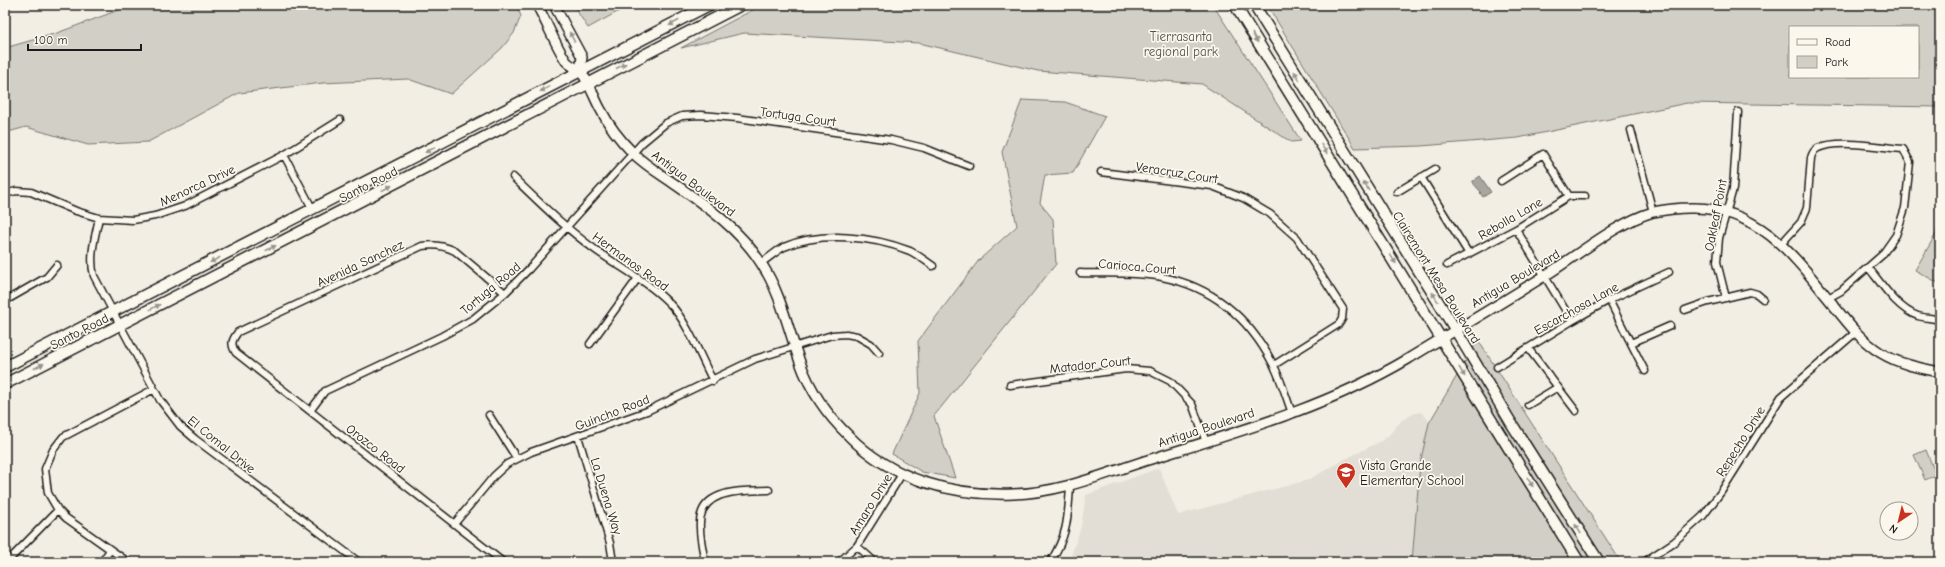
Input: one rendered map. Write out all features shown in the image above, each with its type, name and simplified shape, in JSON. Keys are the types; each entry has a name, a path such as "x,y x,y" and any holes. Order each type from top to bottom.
{"main road":[{"name":"Santo Road","path":"5,368 709,5"},
{"name":"Santo Road","path":"5,384 441,161 741,5"},
{"path":"1235,5 1579,562"},
{"name":"Clairemont Mesa Boulevard","path":"1254,5 1456,330 1510,421 1599,562"}],"street":[{"name":"Antigua Boulevard","path":"537,5 568,65 580,71 607,122 633,153 646,164 710,208 733,228 761,263 784,308 796,348 810,385 822,404 850,438 882,463 902,474 941,488 964,492 1008,494 1031,493 1070,486 1206,442 1292,412 1357,387 1456,330 1621,227 1653,212 1690,208 1726,213 1757,225 1782,243 1794,255 1855,332 1882,354 1910,366 1940,372"},
{"name":"Antigua Boulevard","path":"554,5 582,57 580,71"},
{"name":"Oakleaf Point","path":"1726,298 1717,262 1719,238 1733,189 1738,112"},
{"name":"Tortuga Court","path":"633,153 666,123 682,116 701,114 891,140 924,148 969,166"},
{"name":"Menorca Drive","path":"5,194 16,191 31,192 76,211 99,218 133,220 155,216 184,206 284,155 340,120"},
{"path":"1631,130 1653,212"},
{"path":"1782,243 1801,222 1807,208 1811,158 1813,152 1818,148 1848,144 1903,149 1910,162 1905,208 1896,235 1882,255 1841,291 1828,298"},
{"name":"Tortuga Road","path":"310,411 325,392 442,336 473,319 505,293 529,269 633,153"},
{"path":"1501,181 1543,154 1569,196 1585,196"},
{"path":"284,155 313,210"},
{"path":"1397,192 1436,169"},
{"name":"Veracruz Court","path":"1101,172 1212,186 1243,198 1270,214 1298,238 1344,309 1342,319 1339,324 1274,364"},
{"name":"Hermanos Road","path":"513,176 567,227 596,250 653,288 679,314 713,381"},
{"path":"1421,177 1469,254"},
{"name":"Rebolla Lane","path":"1447,265 1516,229 1569,196"},
{"name":"El Comal Drive","path":"99,218 91,264 94,276 160,400 180,426 195,439 359,562"},
{"path":"1516,229 1572,321"},
{"path":"761,263 783,248 805,240 838,236 892,245 911,252 933,266"},
{"name":"Avenida Sanchez","path":"236,352 232,346 232,340 238,332 422,246 430,245 448,248 455,251 505,293"},
{"path":"5,301 47,277 57,265"},
{"path":"1868,267 1896,300 1909,311 1918,316 1940,320"},
{"name":"Carioca Court","path":"1080,272 1161,277 1190,284 1225,303 1249,327 1274,364 1292,412"},
{"name":"Escarchosa Lane","path":"1497,367 1609,300 1669,272"},
{"path":"590,344 638,278"},
{"path":"1685,310 1708,302 1750,292 1757,294 1763,299"},
{"path":"1609,300 1645,371"},
{"path":"1631,344 1670,326"},
{"name":"Repecho Drive","path":"1644,562 1674,542 1703,516 1721,492 1781,396 1855,332"},
{"name":"Guincho Road","path":"455,523 494,476 507,464 647,411 713,381 755,359 796,348 832,335 846,334 857,336 871,344 879,353"},
{"path":"1528,348 1576,411"},
{"name":"Orozco Road","path":"236,352 503,562"},
{"name":"Matador Court","path":"1010,385 1126,368 1150,371 1170,380 1192,404 1206,442"},
{"path":"1528,405 1558,388"},
{"path":"128,562 66,518 58,510 48,493 45,469 53,450 65,436 154,389"},
{"path":"489,416 517,459"},
{"name":"La Duena Way","path":"578,436 610,543 613,562"},
{"name":"Amaro Drive","path":"839,562 857,546 902,474"},
{"path":"1050,562 1064,538 1068,524 1070,486"},
{"path":"705,562 699,526 704,509 712,499 728,492 769,490"},
{"path":"7,562 58,510"},
{"path":"857,546 875,562"},
{"path":"102,562 110,550"}],"shaded area":[{"path":"1480,176 1491,192 1483,197 1480,193 1481,192 1472,182"},
{"name":"Vista Grande Elementary School","path":"1421,412 1427,418 1430,425 1420,464 1412,562 1067,562 1071,556 1081,527 1086,495 1159,468 1178,515 1308,480 1381,441 1388,436 1402,420 1415,413"}],"green space":[{"path":"167,5 516,5 521,16 514,33 502,48 451,94 408,79 323,83 239,93 148,142 88,145 26,127 5,133 5,48 57,33 124,8"},
{"path":"573,5 630,5 588,28"},
{"name":"Tierrasanta regional park","path":"762,5 1213,5 1301,141 1291,142 1202,84 1038,71 919,43 744,33 681,48"},
{"path":"1267,5 1940,5 1940,107 1687,103 1518,138 1421,146 1355,148"},
{"path":"1022,100 1065,102 1105,116 1073,173 1045,175 1040,203 1053,219 1056,264 934,416 955,478 922,472 892,454 920,393 918,341 979,260 1017,226 1002,152"},
{"path":"1940,216 1940,284 1915,270 1936,234"},
{"path":"1478,340 1621,562 1412,562 1420,464 1429,423"},
{"path":"1926,450 1936,475 1925,480 1914,455"}],"place":[{"name":"Vista Grande Elementary School","path":"1346,489"}]}
